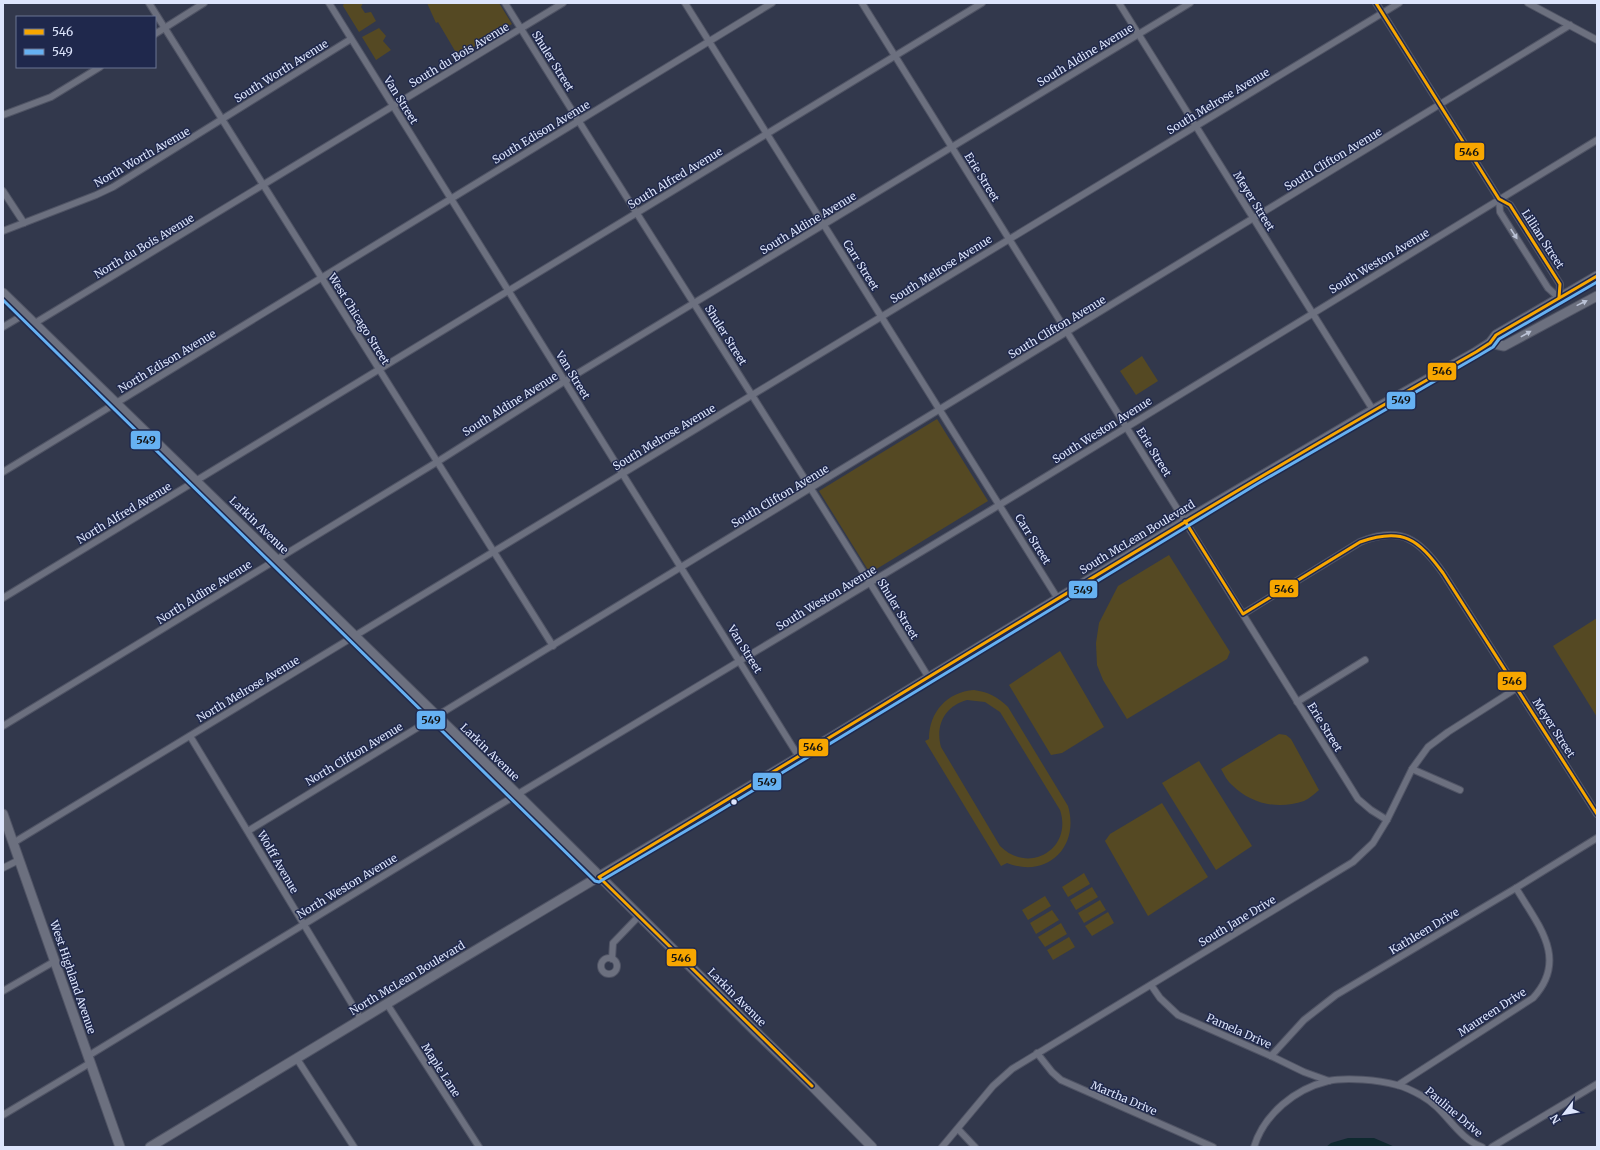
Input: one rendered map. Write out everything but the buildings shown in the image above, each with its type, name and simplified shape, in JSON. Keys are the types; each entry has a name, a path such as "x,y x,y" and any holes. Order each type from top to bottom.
{"main road":[{"name":"South McLean Boulevard","path":"676,831 799,758 1185,521 1490,343 1496,335 1597,276"},
{"name":"Larkin Avenue","path":"3,293 517,794 872,1147"},
{"path":"1490,343 1504,346 1597,296"},
{"name":"West Highland Avenue","path":"3,814 120,1147"},
{"name":"North McLean Boulevard","path":"150,1147 676,831"}],"street":[{"name":"West Chicago Street","path":"149,3 553,646"},
{"path":"156,33 204,3"},
{"name":"Van Street","path":"329,3 682,567 799,758"},
{"name":"Shuler Street","path":"505,3 636,213 812,488 929,678"},
{"name":"South du Bois Avenue","path":"263,185 563,3"},
{"name":"Carr Street","path":"685,3 1000,504 1058,599"},
{"name":"South Edison Avenue","path":"321,278 772,3"},
{"name":"Erie Street","path":"862,3 1358,799 1371,810 1387,820"},
{"name":"South Alfred Avenue","path":"379,370 508,290 982,3"},
{"name":"Meyer Street","path":"1118,3 1373,410"},
{"name":"South Aldine Avenue","path":"437,462 565,381 1190,3"},
{"name":"Lillian Street","path":"1376,3 1500,199 1510,205 1560,284 1559,298"},
{"name":"South Melrose Avenue","path":"494,553 622,473 1399,3"},
{"path":"1528,3 1597,40"},
{"name":"South Clifton Avenue","path":"553,646 1570,25"},
{"name":"South Worth Avenue","path":"222,121 351,39"},
{"path":"3,115 51,97 98,68"},
{"name":"North Worth Avenue","path":"3,231 108,190 222,121"},
{"name":"South Weston Avenue","path":"617,735 870,583 1597,140"},
{"name":"North du Bois Avenue","path":"35,324 263,185"},
{"path":"3,191 24,223"},
{"name":"Lillian Street","path":"1500,199 1500,212 1548,288 1559,298"},
{"name":"North Edison Avenue","path":"3,472 321,278"},
{"path":"3,327 25,314"},
{"name":"North Alfred Avenue","path":"3,598 379,370"},
{"name":"North Aldine Avenue","path":"3,726 437,462"},
{"name":"Meyer Street","path":"1243,614 1349,548 1372,537 1383,535 1400,536 1412,540 1423,547 1443,572 1597,814"},
{"name":"North Melrose Avenue","path":"13,844 494,553"},
{"name":"North Clifton Avenue","path":"248,831 553,646"},
{"path":"1297,702 1365,660"},
{"name":"South Jane Drive","path":"942,1147 983,1098 1005,1076 1037,1053 1353,862 1373,842 1387,820 1412,769 1428,747 1517,688"},
{"name":"North Weston Avenue","path":"3,1115 89,1059 304,925 517,794 617,735"},
{"name":"Wolff Avenue","path":"190,736 361,1019"},
{"path":"1412,769 1460,790"},
{"name":"Kathleen Drive","path":"1271,1056 1304,1020 1336,995 1597,838"},
{"path":"3,868 19,860"},
{"name":"Maureen Drive","path":"1398,1085 1533,998 1543,985 1548,974 1550,964 1547,941 1516,888"},
{"path":"612,958 613,944 639,916"},
{"path":"3,991 55,962"},
{"name":"Pamela Drive","path":"1151,984 1160,998 1178,1015 1304,1072 1329,1081"},
{"name":"Maple Lane","path":"387,1004 479,1147"},
{"name":"Martha Drive","path":"1037,1053 1052,1072 1061,1080 1213,1147"},
{"path":"296,1059 354,1147"},
{"name":"Pauline Drive","path":"1254,1147 1269,1118 1284,1104 1305,1089 1329,1081 1358,1079 1398,1085 1424,1096 1440,1110 1462,1135 1473,1144 1482,1147"},
{"path":"1492,1147 1597,1084"},
{"path":"958,1129 976,1147"}],"shaded area":[{"path":"344,3 363,3 361,7 365,13 371,12 376,21 359,32 343,6"},
{"path":"427,3 499,3 512,24 458,56 438,22 436,23"},
{"path":"379,28 386,36 383,41 391,50 376,60 362,37"},
{"path":"1142,356 1158,381 1136,395 1120,371"},
{"path":"937,419 988,501 870,573 819,491"},
{"path":"1169,555 1230,652 1227,659 1127,719 1103,680 1097,665 1096,643 1099,623 1118,586"},
{"path":"1597,618 1597,717 1553,646"},
{"path":"1060,651 1104,727 1062,753 1051,755 1009,685"},
{"path":"974,690 984,692 997,698 1008,707 1068,806 1070,821 1069,834 1065,846 1057,856 1047,863 1035,867 1022,867 1007,863 1001,866 925,741 929,739 932,720 941,705 948,699 964,692","holes":["967,700 985,702 1000,712 1060,810 1062,824 1060,836 1054,846 1046,854 1035,858 1023,858 1011,854 1000,846 941,747 939,731 948,712 959,703"]},
{"path":"1279,734 1286,735 1291,739 1319,790 1310,798 1294,804 1275,805 1256,801 1239,792 1227,779 1221,769"},
{"path":"1199,761 1252,846 1216,870 1162,783"},
{"path":"1162,803 1208,877 1148,916 1105,841 1110,834"},
{"path":"1084,873 1090,884 1068,897 1062,887"},
{"path":"1092,887 1098,897 1076,910 1070,900"},
{"path":"1045,896 1051,906 1028,920 1022,910"},
{"path":"1100,900 1106,910 1084,923 1078,913"},
{"path":"1052,910 1059,920 1036,934 1030,923"},
{"path":"1108,912 1114,923 1092,936 1085,926"},
{"path":"1061,923 1067,934 1045,947 1038,937"},
{"path":"1069,937 1075,947 1053,960 1047,950"}],"water":[{"path":"1348,1138 1374,1138 1395,1147 1326,1147 1331,1143"}],"transit line":[{"name":"546","path":"1376,3 1499,199 1510,205 1560,284 1559,298"},
{"name":"546","path":"812,1086 599,877 1255,480 1476,352 1490,343 1496,335 1597,276"},
{"name":"549","path":"3,300 595,881 599,882 711,816 1257,484 1493,347 1499,339 1597,282"},
{"name":"546","path":"1185,521 1243,614 1360,542 1375,538 1399,536 1417,544 1426,552 1443,573 1597,814"}]}
